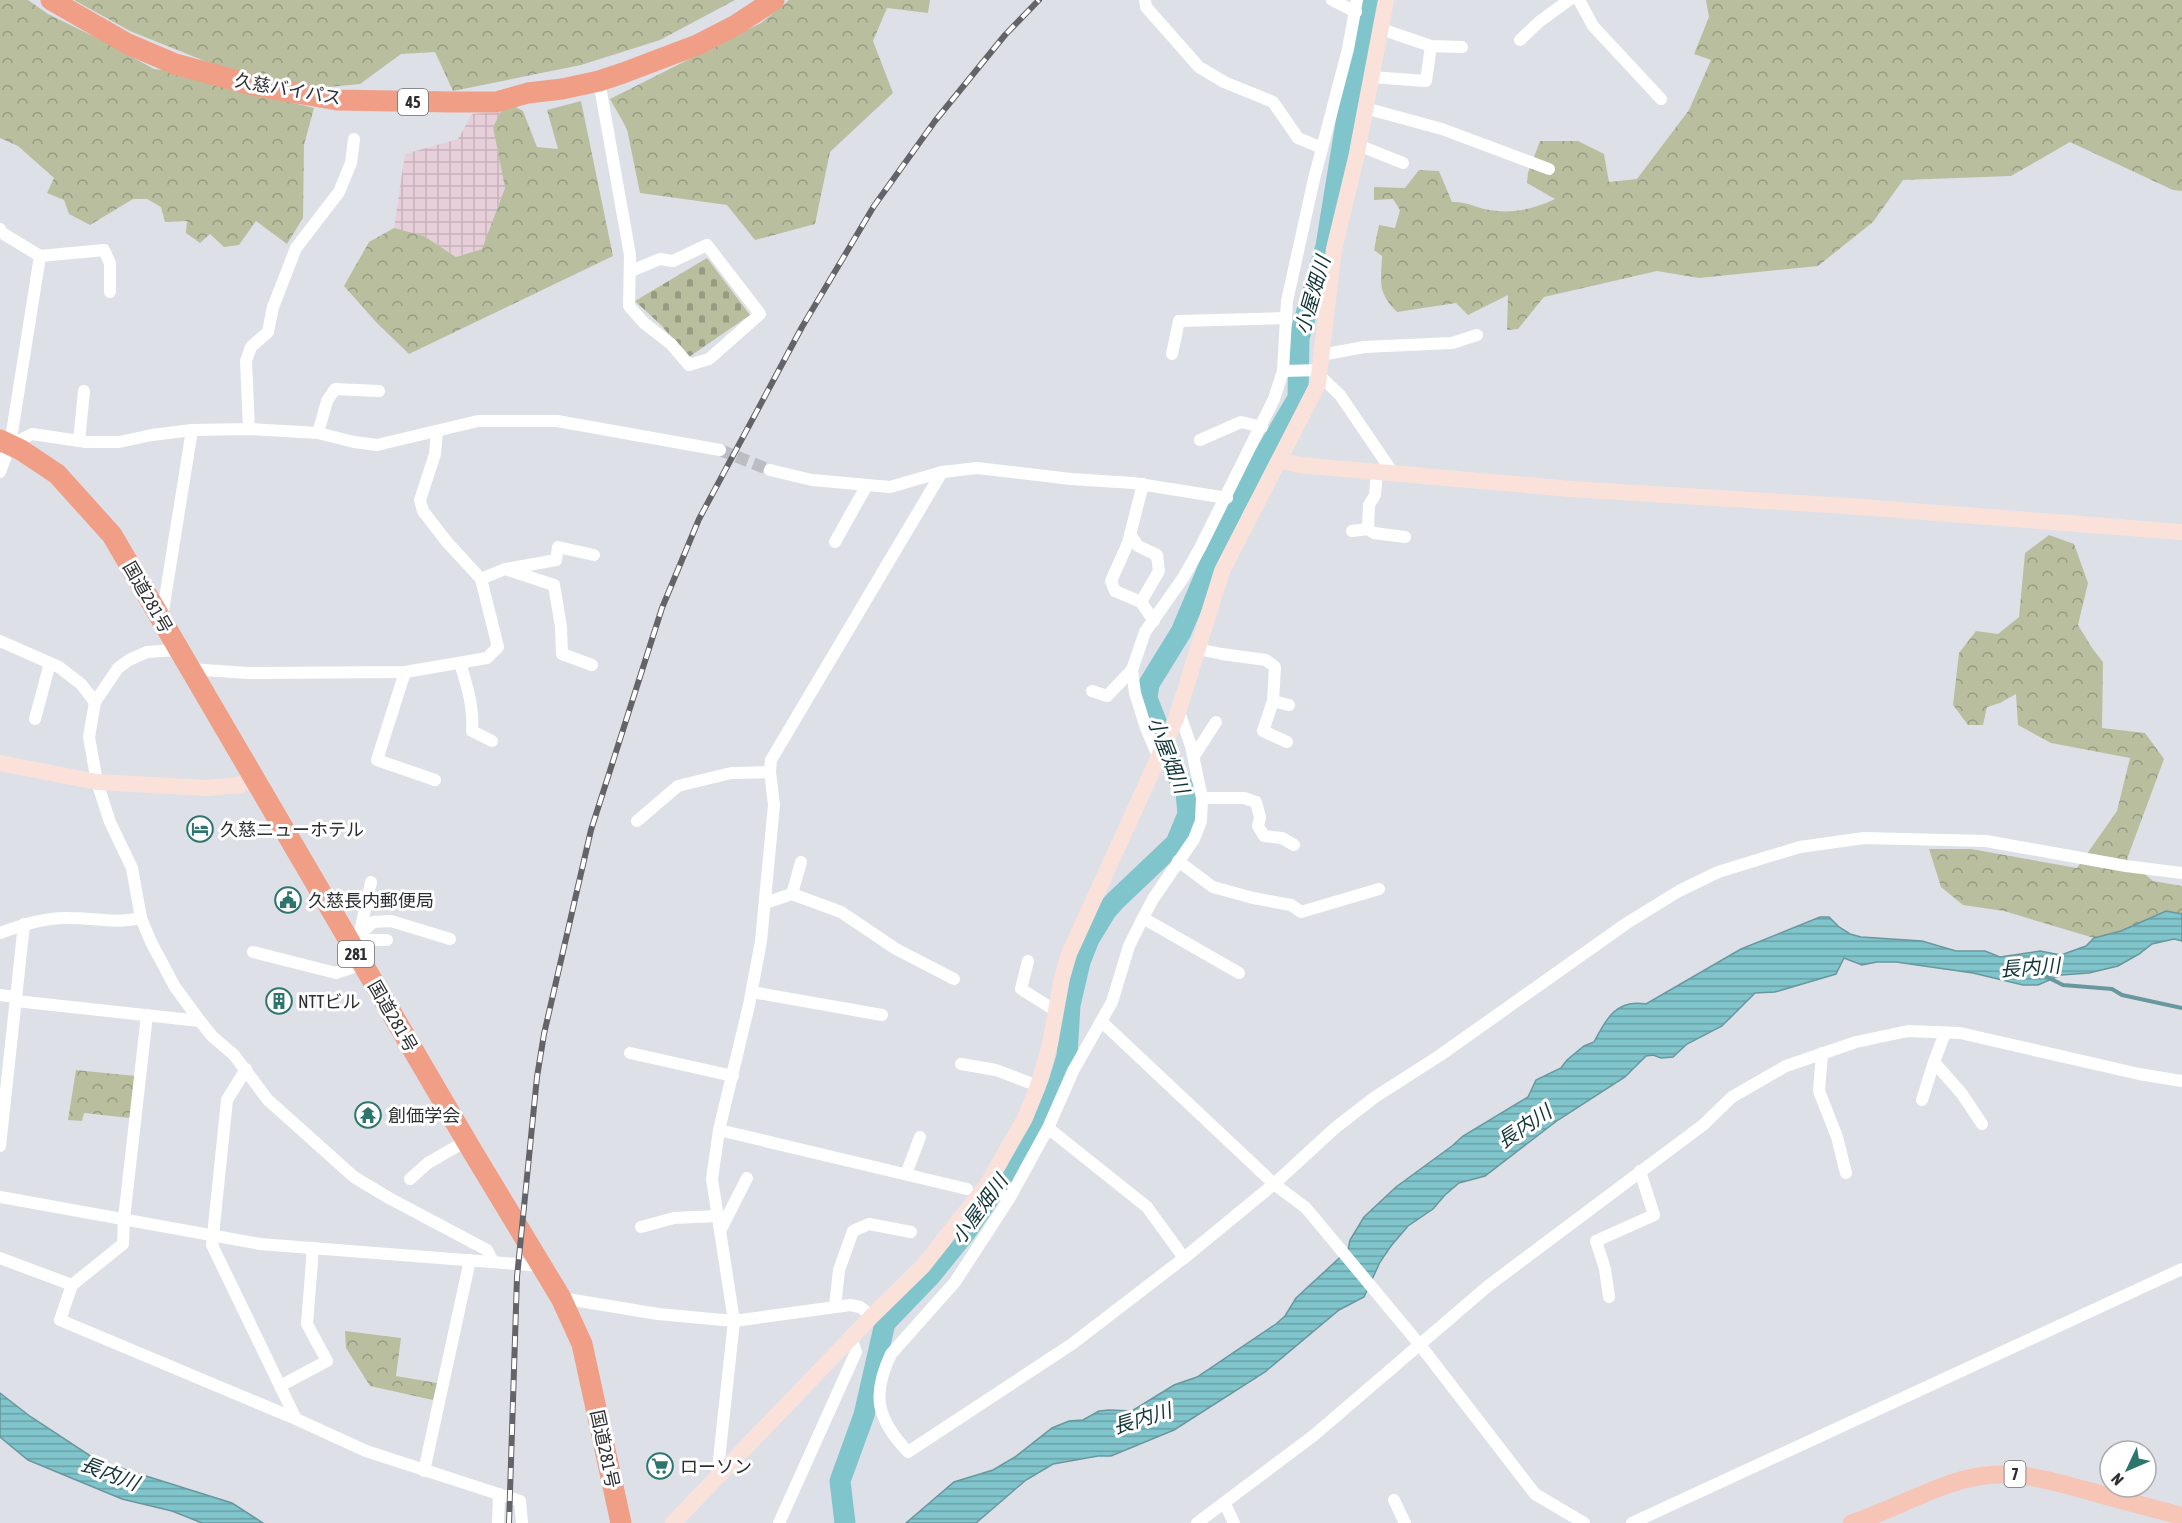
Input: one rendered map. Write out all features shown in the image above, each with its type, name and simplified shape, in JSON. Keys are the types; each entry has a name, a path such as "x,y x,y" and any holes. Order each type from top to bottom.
{"highway":[{"name":"久慈バイパス","path":"51,0 128,44 175,64 256,86 308,96 370,101 496,102 528,93 599,81 697,45 736,25 774,0"},
{"name":"国道281号","path":"5,442 57,474 112,534 189,669 359,950 466,1141 561,1298 582,1344 621,1523"}],"main road":[{"name":"7","path":"1852,1523 1955,1482 1980,1476 2004,1474 2024,1475 2053,1481 2182,1516"}],"street":[{"path":"1145,0 1146,7 1199,67 1224,82 1273,102 1298,138 1322,148"},
{"path":"1092,691 1107,696 1132,670 1145,632 1183,578 1227,498 1288,370 1287,301 1357,6 1332,0"},
{"path":"673,1523 923,1266 988,1186 1025,1118 1038,1086 1050,1044 1062,978 1069,954 1177,716 1222,571 1318,384 1318,368 1334,249 1358,145 1386,0"},
{"path":"1520,40 1539,22 1569,0"},
{"path":"1579,0 1593,26 1661,99"},
{"path":"1381,29 1431,46 1462,47"},
{"path":"1371,77 1426,81 1431,46"},
{"path":"599,81 630,255 629,306 644,323 671,344 689,364 709,359 760,314 707,245 674,261 660,259 631,271"},
{"path":"1365,108 1442,129 1549,169"},
{"path":"249,429 246,361 251,347 268,332 273,307 296,248 339,192 351,163 354,139"},
{"path":"1358,145 1403,163"},
{"path":"0,229 2,233 40,256 104,250 110,263 110,292"},
{"path":"0,472 40,256"},
{"path":"1172,354 1179,321 1286,318"},
{"path":"1288,370 1318,368 1364,347 1452,344 1477,335"},
{"path":"1318,368 1340,395 1385,472"},
{"path":"318,433 327,401 335,389 379,391"},
{"path":"79,441 84,391"},
{"path":"5,442 32,434 79,441 119,442 192,430 249,429 318,433 377,445 478,421 557,421 720,450"},
{"path":"1200,440 1241,422 1262,426"},
{"path":"161,621 192,430"},
{"path":"189,669 249,673 405,672 487,658 498,647 481,579 447,542 423,511 420,500 435,454 437,431"},
{"path":"1280,460 1299,465 1571,489 1847,506 2182,532"},
{"path":"770,470 813,480 890,487 942,472 977,468 1143,484 1227,498"},
{"path":"717,1478 734,1322 712,1179 719,1130 752,992 761,941 774,805 770,772 771,759 942,472"},
{"path":"1368,529 1369,505 1385,472"},
{"path":"1143,484 1130,534 1111,581 1115,591 1141,602 1154,621"},
{"path":"835,543 867,485"},
{"path":"1352,531 1368,529 1374,533 1405,537"},
{"path":"1130,534 1138,546 1157,555 1159,571 1141,602"},
{"path":"481,579 505,569 555,560 558,547 594,555"},
{"path":"505,569 554,585 561,627 562,654 592,665"},
{"path":"0,641 60,667 81,684 95,702"},
{"path":"1198,649 1266,660 1275,667 1273,701 1263,731 1287,742"},
{"path":"178,650 147,652 118,668 95,702 89,737 97,782 110,822 132,868 141,918 151,942 175,987 200,1022 246,1069 268,1100 354,1176 389,1198 488,1250 493,1262"},
{"path":"35,718 50,663"},
{"path":"460,663 471,698 473,715 471,731 492,741"},
{"path":"1132,670 1135,693 1146,728 1160,754"},
{"path":"405,672 377,760 435,780"},
{"path":"1273,701 1289,705"},
{"path":"1177,716 1194,756 1202,798 1201,821 1194,840 1143,918 1129,946 1112,1002 1073,1071 1048,1128 961,1274 891,1354 884,1368 880,1386 880,1404 884,1423 908,1452 1072,1344 1184,1258 1274,1184 1335,1128 1376,1097 1439,1056 1627,922 1679,891 1718,872 1800,847 1864,838 1986,841 2126,866 2182,873"},
{"path":"1194,756 1216,722"},
{"path":"0,763 97,782 208,788 240,785 254,778"},
{"path":"637,821 678,786 731,773 770,772"},
{"path":"1202,798 1244,798 1256,802 1260,817 1258,826 1264,836 1282,838 1294,845"},
{"path":"1179,861 1214,886 1253,898 1291,905 1301,912 1379,889"},
{"path":"792,894 801,862"},
{"path":"359,950 371,882"},
{"path":"765,903 792,894 841,912 896,950 954,979"},
{"path":"0,933 24,924 68,918 116,922 141,918"},
{"path":"1143,918 1239,973"},
{"path":"359,950 374,922 392,921 450,939"},
{"path":"0,1146 24,924"},
{"path":"253,952 336,974 370,940 387,940"},
{"path":"1028,961 1021,989 1056,1011"},
{"path":"752,992 882,1015"},
{"path":"0,995 16,999 200,1022"},
{"path":"147,1015 123,1244 72,1285 60,1320 366,1450 520,1501 522,1523"},
{"path":"1102,1022 1274,1184 1306,1208 1420,1346 1535,1494 1584,1523"},
{"path":"1197,1523 1313,1436 1488,1286 1703,1125 1731,1097 1786,1066 1856,1042 1908,1031 1960,1033 2139,1074 2182,1081"},
{"path":"1922,1100 1945,1033"},
{"path":"630,1053 733,1076"},
{"path":"1822,1053 1819,1091 1837,1137 1846,1173"},
{"path":"1934,1062 1962,1094 1982,1124"},
{"path":"961,1064 996,1070 1038,1086"},
{"path":"246,1069 227,1101 212,1245 296,1419"},
{"path":"1048,1128 1147,1207 1184,1258"},
{"path":"719,1130 967,1189"},
{"path":"906,1174 920,1137"},
{"path":"410,1179 428,1163 466,1141"},
{"path":"1609,1297 1605,1269 1596,1241 1654,1215 1640,1171"},
{"path":"720,1231 747,1178"},
{"path":"988,1186 1007,1198"},
{"path":"0,1197 260,1244 542,1266"},
{"path":"641,1227 674,1218 718,1216"},
{"path":"834,1307 839,1270 853,1231 869,1224 911,1232"},
{"path":"280,1386 327,1361 307,1324 313,1248"},
{"path":"0,1258 72,1285"},
{"path":"424,1471 470,1260"},
{"path":"1632,1523 2182,1269"},
{"path":"561,1298 658,1314 734,1322 850,1305 860,1307 872,1316"},
{"path":"779,1523 856,1352 851,1338"},
{"path":"498,1523 499,1494"},
{"path":"1394,1500 1405,1523"},
{"path":"1225,1504 1233,1523"}],"shaded area":[{"path":"501,112 493,127 505,188 482,249 456,257 424,236 394,228 405,154 458,139 472,114"}],"green space":[{"path":"0,0 28,0 48,14 154,69 190,73 254,93 314,108 304,145 303,218 287,244 256,221 239,245 224,247 210,234 200,243 186,233 187,221 165,222 161,207 147,199 133,199 90,225 69,214 64,200 47,193 54,178 18,146 0,138"},
{"path":"74,0 735,0 660,40 581,65 453,91 435,52 401,54 360,84 319,88 222,68 130,31"},
{"path":"789,0 930,0 928,13 887,8 873,41 893,93 830,152 815,224 755,240 727,205 640,193 627,129 610,99 761,23"},
{"path":"1706,0 2182,0 2182,191 2173,190 2070,142 2011,176 1903,180 1873,222 1818,266 1699,278 1657,271 1544,297 1518,329 1507,330 1508,295 1468,315 1456,303 1397,312 1383,293 1382,256 1374,250 1379,225 1395,228 1400,210 1393,199 1374,200 1374,187 1405,188 1419,170 1439,171 1452,202 1499,211 1515,211 1539,206 1555,199 1527,183 1528,173 1540,141 1578,141 1604,154 1609,182 1637,179 1689,110 1711,60 1694,54 1709,17"},
{"path":"581,101 613,256 409,354 344,286 369,242 394,228 424,236 456,257 482,249 505,188 493,127 506,102 523,111 537,147 558,149 547,110"},
{"path":"707,258 750,315 689,357 661,325 635,301"},
{"path":"2049,535 2074,544 2088,583 2078,625 2103,662 2102,728 2145,733 2164,759 2127,859 2153,881 2182,886 2182,914 2166,911 2121,931 2094,938 2004,911 1963,905 1941,887 1929,849 1971,849 2077,868 2117,811 2130,758 2051,743 2018,725 2016,694 1987,707 1983,725 1968,725 1953,705 1959,653 1976,631 1998,634 2019,617 2025,553"},
{"path":"76,1070 135,1076 130,1118 84,1113 82,1121 68,1120"},
{"path":"345,1331 401,1338 396,1376 437,1383 433,1400 370,1386 346,1348"}],"water":[{"name":"長内川","path":"2166,911 2182,914 2182,941 2174,939 2152,944 2118,966 2089,973 2061,975 2038,985 2023,985 1973,973 1896,962 1862,965 1844,958 1836,974 1775,992 1755,993 1722,1026 1687,1044 1673,1057 1646,1056 1625,1077 1558,1120 1485,1176 1459,1183 1433,1209 1408,1226 1391,1246 1380,1262 1364,1297 1339,1310 1265,1372 1174,1430 1111,1456 1053,1464 1026,1480 976,1523 906,1523 954,1482 993,1470 1015,1457 1052,1428 1069,1421 1083,1420 1099,1411 1132,1411 1174,1385 1197,1377 1276,1324 1285,1316 1296,1298 1348,1250 1350,1240 1364,1217 1396,1187 1463,1136 1528,1097 1536,1080 1561,1068 1584,1046 1594,1042 1613,1012 1627,1005 1646,1004 1741,949 1820,917 1829,917 1850,934 1861,937 1922,941 1956,951 1985,951 2000,957 2040,951 2061,955 2086,946 2094,938 2121,931"},
{"name":"長内川","path":"0,1393 31,1417 98,1461 232,1503 263,1523 202,1523 172,1511 122,1499 28,1460 0,1437"}],"waterway":[{"name":"小屋畑川","path":"845,1523 840,1481 864,1415 885,1323 931,1275 965,1233 1039,1124 1058,1086 1067,1056 1070,1005 1080,962 1089,939 1106,911 1176,843 1188,814 1186,793 1147,698 1149,684 1181,632 1235,505 1298,398 1299,338 1326,246 1346,123 1371,0"},
{"name":"長内川","path":"2047,977 2063,985 2112,989 2122,995 2182,1008"}],"tunnel":[{"path":"720,450 770,470"}],"railway":[{"path":"509,1523 517,1277 537,1077 544,1034 591,830 662,608 699,519 802,327 874,206 935,121 1005,35 1039,0"}],"place":[{"name":"久慈ニューホテル","path":"200,829"},
{"name":"久慈長内郵便局","path":"288,900"},
{"name":"NTTビル","path":"279,1001"},
{"name":"創価学会","path":"368,1115"},
{"name":"ローソン","path":"660,1466"}]}
